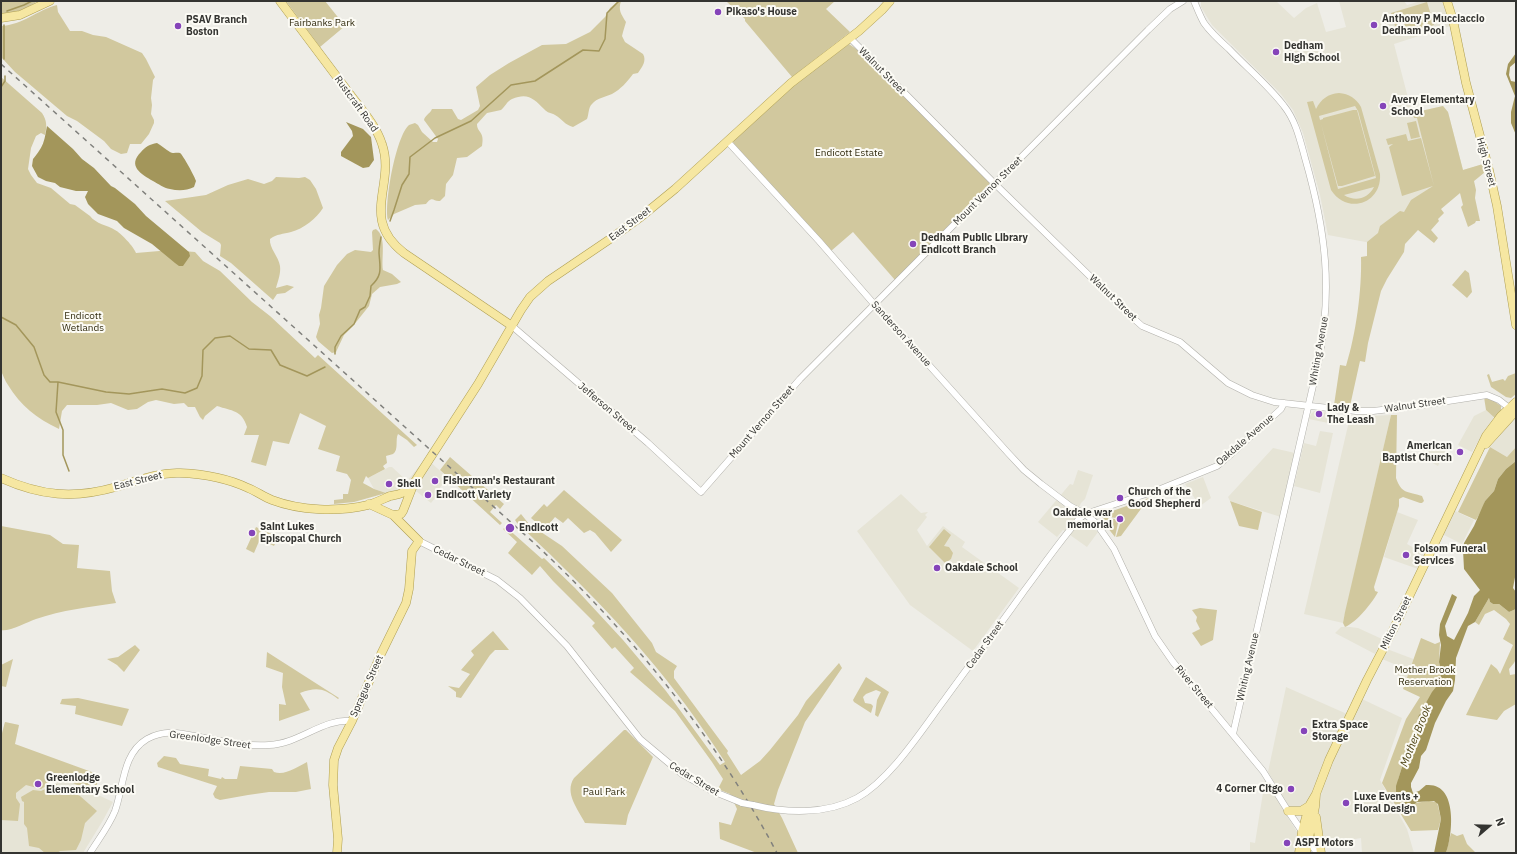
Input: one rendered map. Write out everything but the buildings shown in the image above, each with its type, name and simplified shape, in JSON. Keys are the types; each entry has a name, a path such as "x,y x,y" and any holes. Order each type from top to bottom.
{"main road":[{"path":"1,18 20,15 50,1"},
{"name":"Rustcraft Road","path":"280,1 368,118 381,140 386,163 381,203 381,217 384,229 390,240 404,253 512,326"},
{"name":"East Street","path":"404,508 414,483 478,384 525,303 542,285 614,237 642,216 728,142 791,83 850,38 890,1"},
{"name":"High Street","path":"1448,1 1467,90 1487,162 1497,206 1516,325"},
{"name":"Milton Street","path":"1299,853 1302,832 1329,760 1358,699 1491,428 1514,409"},
{"name":"East Street","path":"1,478 51,494 68,495 94,492 156,475 178,473 208,475 226,479 248,487 273,500 286,504 310,508 331,509 369,504 401,493 414,483"},
{"path":"406,527 403,517 404,500 401,496 392,496 385,505 419,541"},
{"path":"369,504 397,515 404,508"},
{"name":"Sprague Street","path":"337,853 338,839 333,785 334,760 338,748 381,654 406,603 409,589 412,551 419,541"},
{"path":"1288,811 1301,811 1312,806 1321,853"},
{"name":"Milton Street","path":"1306,853 1312,806"}],"street":[{"name":"Mount Vernon Street","path":"701,492 787,393 874,304 922,258 962,215 995,184 1148,30 1170,9 1183,1"},
{"name":"Whiting Avenue","path":"1194,1 1204,23 1214,35 1273,93 1288,112 1296,128 1319,210 1323,235 1326,285 1324,334 1309,406 1233,734"},
{"name":"Walnut Street","path":"850,38 995,184 1142,326 1180,342 1219,377 1236,387 1266,400 1348,411 1393,409 1487,395 1496,398 1514,409"},
{"name":"Sanderson Avenue","path":"728,142 819,241 1024,470 1070,506 1085,514"},
{"name":"Jefferson Street","path":"512,326 648,443 701,492"},
{"name":"Oakdale Avenue","path":"1085,514 1158,490 1217,466 1281,409 1284,403"},
{"name":"River Street","path":"1085,514 1096,523 1114,549 1163,648 1267,776 1288,811 1317,853"},
{"name":"Cedar Street","path":"419,541 496,580 520,598 567,646 640,739 682,774 710,790 742,803 771,809 792,811 811,810 843,804 857,798 877,784 890,771 1041,566 1072,527 1085,514"},
{"name":"Greenlodge Street","path":"90,853 114,813 127,764 132,753 152,736 161,733 174,733 247,745 272,745 297,738 333,722 352,720"}],"shaded area":[{"path":"1201,1 1276,1 1294,18 1306,8 1317,3 1326,32 1346,27 1339,1 1404,1 1407,5 1421,1 1443,1 1450,26 1394,44 1412,113 1443,106 1448,112 1463,170 1483,164 1485,172 1409,236 1388,269 1390,274 1383,276 1371,243 1328,235 1320,195 1303,133 1293,110 1280,93 1212,25 1201,7"},
{"path":"1486,410 1494,417 1472,452 1458,445 1474,416"},
{"path":"1314,411 1336,414 1333,424 1309,419"},
{"path":"1391,415 1343,623 1304,614 1350,417"},
{"path":"1516,418 1516,447 1507,457 1490,447"},
{"path":"1320,431 1333,433 1320,493 1294,486 1304,443 1316,446"},
{"path":"1421,447 1447,447 1438,466 1424,458"},
{"path":"1273,448 1295,453 1281,517 1230,501 1228,497"},
{"path":"426,458 448,478 438,490 440,492 431,503 416,491 402,487 398,491 386,493 374,489 368,478 389,467 392,467 407,481"},
{"path":"1078,470 1093,475 1085,499 1081,503 1075,516 1098,532 1087,547 1063,530 1057,537 1038,522 1070,484 1073,485"},
{"path":"1203,477 1211,498 1200,506 1185,484"},
{"name":"Oakdale School","path":"901,494 921,513 928,512 925,515 927,517 917,530 927,546 943,526 965,542 962,547 1019,588 973,651 910,605 857,531"},
{"path":"1453,510 1474,520 1462,544 1442,534"},
{"path":"1397,512 1418,520 1407,544 1425,554 1418,569 1384,557"},
{"path":"1341,627 1358,628 1382,639 1375,654 1335,633"},
{"path":"1387,649 1416,660 1410,680 1397,675 1400,668 1399,666 1382,659"},
{"path":"1286,687 1347,714 1324,761 1308,803 1305,807 1294,809 1289,807 1268,772"},
{"path":"1362,699 1402,718 1380,780 1407,829 1414,853 1362,853 1361,838 1321,845 1318,810 1323,785 1328,770"},
{"name":"Greenlodge Elementary School","path":"5,722 19,725 12,754 113,802 83,853 1,853 1,737"},
{"path":"1265,780 1297,832 1297,853 1250,853 1250,842 1255,843"}],"green space":[{"path":"1,1 38,1 20,10 1,14"},
{"name":"Fairbanks Park","path":"286,1 325,1 345,26 320,47"},
{"path":"621,1 620,12 626,22 622,36 625,42 643,54 644,57 644,64 638,73 633,74 624,85 612,94 594,102 590,107 587,119 573,127 547,111 527,96 512,99 501,110 487,113 477,124 477,127 482,135 482,146 467,157 457,158 453,175 446,184 445,196 440,201 432,199 426,204 415,205 394,214 388,220 387,211 389,185 392,170 400,142 409,125 415,123 433,142 437,142 438,139 424,120 432,109 452,109 458,119 461,120 478,110 480,106 476,87 490,75 542,45 566,44 590,32 605,17 610,8 617,2"},
{"path":"726,1 835,1 826,9 850,32 792,77 745,21 745,19"},
{"path":"1427,2 1434,25 1398,36 1391,13"},
{"path":"57,5 58,12 70,31 82,31 93,35 106,37 142,53 155,77 153,80 151,98 151,114 154,123 149,134 141,144 130,144 127,153 121,154 111,149 104,141 77,121 67,116 15,72 1,57 1,26 16,23"},
{"name":"Endicott Estate","path":"849,44 859,51 991,183 895,280 853,232 831,251 733,143 734,140 788,89"},
{"name":"Endicott Wetlands","path":"1,77 42,113 46,121 45,135 41,133 36,136 31,148 28,169 37,183 51,188 70,204 75,205 95,221 118,232 130,244 136,253 171,250 195,252 203,261 220,271 252,302 270,316 315,358 318,355 417,445 414,447 398,434 396,450 393,454 386,456 387,463 383,466 385,469 368,478 366,476 363,483 386,493 354,502 334,504 334,500 343,499 343,494 348,494 351,480 347,474 336,471 340,456 318,449 326,426 300,413 289,444 273,441 266,466 251,462 259,435 244,435 247,427 245,421 239,414 232,410 217,406 205,416 203,420 195,407 188,407 184,403 174,404 156,400 148,402 137,409 128,410 111,403 97,405 67,405 62,411 59,429 36,416 18,399 1,371"},
{"path":"1339,93 1349,95 1357,101 1361,107 1380,174 1379,184 1375,193 1370,199 1362,203 1354,204 1346,202 1338,198 1331,190 1307,102 1313,101 1316,109 1320,102 1325,98","holes":["1355,106 1358,111 1376,178 1338,189 1319,116","1374,187 1365,197 1357,199 1344,195"]},
{"path":"1443,106 1448,112 1463,170 1483,164 1485,172 1474,181 1476,190 1475,198 1480,221 1476,221 1468,227 1461,207 1463,205 1460,193 1441,209 1444,213 1431,230 1438,238 1434,243 1418,230 1405,244 1404,252 1381,291 1368,343 1365,362 1360,361 1350,406 1334,405 1340,365 1346,366 1353,340 1359,298 1361,257 1367,256 1367,242 1378,233 1380,226 1400,211 1404,212 1411,200 1433,186 1402,196 1389,147 1393,144 1388,145 1386,139 1406,134 1408,141 1421,138 1434,186 1417,118 1414,118 1412,113"},
{"path":"1357,110 1375,176 1338,186 1320,120"},
{"path":"1416,121 1420,137 1411,139 1407,123"},
{"path":"276,177 305,177 310,180 316,189 323,208 317,216 305,226 296,231 278,235 270,239 271,246 280,266 280,274 276,288 287,285 294,287 285,293 277,294 273,300 231,263 220,256 220,243 202,232 165,201 206,195 228,185 248,179 264,184 272,181"},
{"path":"376,229 383,242 383,270 392,274 401,282 380,287 372,294 369,306 344,335 336,352 332,353 318,341 316,337 320,324 319,315 324,286 337,265 347,254 355,250 371,252 373,250 372,232"},
{"path":"1465,270 1469,273 1472,292 1467,298 1452,285"},
{"path":"1516,373 1516,394 1511,398 1506,397 1491,387 1487,375 1489,374 1492,382 1503,379 1505,381 1508,376"},
{"path":"1484,397 1491,399 1501,406 1501,411 1496,419 1486,410"},
{"path":"1391,415 1397,415 1396,478 1403,490 1422,496 1424,501 1420,503 1403,497 1399,499 1399,506 1374,587 1375,591 1378,592 1364,612 1350,625 1345,627 1343,623 1345,612"},
{"path":"1490,447 1507,457 1516,447 1516,461 1506,469 1498,479 1494,491 1485,501 1476,520 1458,512"},
{"path":"450,457 504,504 500,509 496,505 490,512 502,523 500,525 440,470"},
{"path":"564,490 622,540 611,552 595,533 590,530 584,533 568,518 563,523 555,517 546,528 540,526 531,518 544,504 547,507"},
{"path":"1149,498 1121,536 1116,537 1120,524 1125,520 1121,514 1116,518 1103,516 1104,514"},
{"path":"1230,501 1262,512 1258,530 1239,526"},
{"path":"521,514 529,524 562,546 612,593 652,643 656,652 677,666 674,671 674,678 728,751 727,753 741,775 760,761 770,750 798,715 806,701 839,663 842,668 805,722 778,790 774,804 798,853 757,853 720,839 719,822 731,825 737,809 730,794 718,789 723,779 712,762 675,711 630,672 634,668 615,647 612,649 592,626 595,623 540,566 532,575 508,553 517,542 503,529 506,527 542,559 544,558 575,588 623,640 666,691 720,765 725,762 685,704 647,656 584,587 517,523 515,520"},
{"path":"1102,517 1115,519 1118,523 1115,537 1103,522"},
{"path":"1,526 50,535 63,544 79,545 77,568 110,571 112,591 116,603 56,613 13,628 1,630"},
{"path":"256,527 278,537 274,546 260,539 254,553 246,549"},
{"path":"944,529 951,535 944,546 949,547 953,553 951,559 945,563 929,547"},
{"name":"Mother Brook Reservation","path":"1489,598 1490,602 1493,604 1499,604 1509,612 1516,609 1516,659 1509,669 1510,675 1516,674 1516,704 1504,711 1497,720 1466,715 1491,664 1500,674 1513,645 1503,639 1510,624 1494,610 1485,614 1479,625 1475,622"},
{"path":"1200,608 1217,610 1213,640 1201,646 1192,633 1200,629 1196,621 1197,617 1192,610"},
{"path":"493,631 509,650 495,650 461,698 456,697 456,692 448,686 459,688 470,674 461,670 474,655 471,651"},
{"name":"Mother Brook Reservation","path":"1421,638 1435,644 1440,642 1440,682 1420,713 1417,721 1417,730 1406,749 1406,759 1398,780 1415,803 1429,801 1437,802 1441,819 1438,830 1411,831 1382,783 1406,719 1420,697 1403,689"},
{"path":"135,645 140,650 124,672 117,665 107,659 118,657"},
{"path":"267,652 339,698 338,699 324,691 316,689 300,693 310,710 279,721 279,704 286,705 282,687 283,673 266,667"},
{"path":"13,659 6,687 1,686 1,665"},
{"path":"866,677 889,692 878,717 875,715 877,700 881,692 876,690 866,694 863,697 865,703 873,706 871,713 853,700"},
{"path":"78,698 129,709 122,726 75,714 76,706 60,704 62,699"},
{"path":"5,722 19,725 15,744 100,775 94,793 56,775 53,782 41,789 26,785 16,793 16,798 20,804 18,821 1,820 1,737"},
{"name":"Paul Park","path":"624,730 626,730 653,757 628,815 626,825 585,823 573,801 571,795 571,784 574,778"},
{"path":"164,756 176,758 180,764 209,769 208,776 221,779 222,777 225,779 237,779 240,766 272,769 274,772 282,773 307,762 311,789 296,792 269,792 220,800 215,798 213,794 217,786 158,767 157,763"},
{"path":"56,784 80,796 97,811 85,823 81,840 76,850 45,853 39,848 29,846 27,828 24,824 24,802 22,801 21,797 33,790 41,791"},
{"path":"1451,833 1457,836 1463,834 1467,844 1476,853 1446,853"}],"water":[{"path":"1516,53 1516,62 1510,67 1509,75 1511,81 1516,82 1516,135 1511,123 1511,112 1515,96 1506,74 1508,64"},
{"path":"346,122 363,129 371,137 374,160 369,167 363,168 341,156 341,152 353,136 352,131"},
{"path":"47,126 82,159 94,168 111,186 135,204 146,216 189,252 190,256 183,266 179,266 152,244 124,228 117,221 98,214 88,204 85,197 88,191 76,191 60,187 55,183 38,177 32,166 33,159 43,144"},
{"path":"157,143 171,153 180,153 182,155 196,181 194,187 176,190 163,187 137,169 135,161 137,157 146,147"},
{"name":"Mother Brook","path":"1516,461 1516,572 1513,588 1516,592 1516,609 1509,612 1499,604 1493,604 1490,602 1489,598 1475,622 1468,626 1456,658 1453,691 1435,723 1426,750 1421,756 1419,768 1411,783 1413,793 1419,791 1426,785 1436,786 1444,792 1448,800 1451,811 1451,822 1446,853 1434,853 1441,819 1438,804 1434,801 1417,802 1412,806 1405,806 1396,796 1396,786 1406,759 1406,749 1417,730 1418,717 1432,692 1440,682 1440,624 1452,594 1457,597 1445,626 1447,636 1454,640 1468,613 1474,596 1480,590 1464,569 1464,543 1474,526 1485,501 1494,491 1498,479 1506,469"}],"waterway":[{"path":"7,11 32,1"},
{"path":"390,221 402,185 409,174 410,157 435,138 471,121 511,85 535,81 583,50 599,51 605,39 607,13 619,1"},
{"path":"4,25 4,59"},
{"path":"1,87 5,81 5,76"},
{"path":"335,354 335,347 341,336 354,324 360,310 365,307 370,296 371,286 379,275 379,251 381,237"},
{"path":"1,317 16,325 34,347 44,375 50,382 58,382"},
{"path":"69,471 63,455 63,430 56,412 58,382 106,392 129,394 162,389 185,393 197,388 202,376 203,350 215,338 230,336 249,349 271,350 280,365 307,376 325,367"}],"railway":[{"path":"1,64 570,577 604,613 669,688 727,768 777,853"}],"place":[{"name":"Pikaso's House","path":"718,12"},
{"name":"Anthony P Mucciaccio Dedham Pool","path":"1374,25"},
{"name":"PSAV Branch Boston","path":"178,26"},
{"name":"Dedham High School","path":"1276,52"},
{"name":"Avery Elementary School","path":"1383,106"},
{"name":"Dedham Public Library Endicott Branch","path":"913,244"},
{"name":"Lady & The Leash","path":"1319,414"},
{"name":"American Baptist Church","path":"1460,452"},
{"name":"Fisherman's Restaurant","path":"435,481"},
{"name":"Shell","path":"389,484"},
{"name":"Endicott Variety","path":"428,495"},
{"name":"Church of the Good Shepherd","path":"1120,498"},
{"name":"Oakdale war memorial","path":"1120,519"},
{"name":"Endicott","path":"510,528"},
{"name":"Saint Lukes Episcopal Church","path":"252,533"},
{"name":"Folsom Funeral Services","path":"1406,555"},
{"name":"Oakdale School","path":"937,568"},
{"name":"Extra Space Storage","path":"1304,731"},
{"name":"Greenlodge Elementary School","path":"38,784"},
{"name":"4 Corner Citgo","path":"1291,789"},
{"name":"Luxe Events + Floral Design","path":"1346,803"},
{"name":"ASPI Motors","path":"1287,843"}]}
